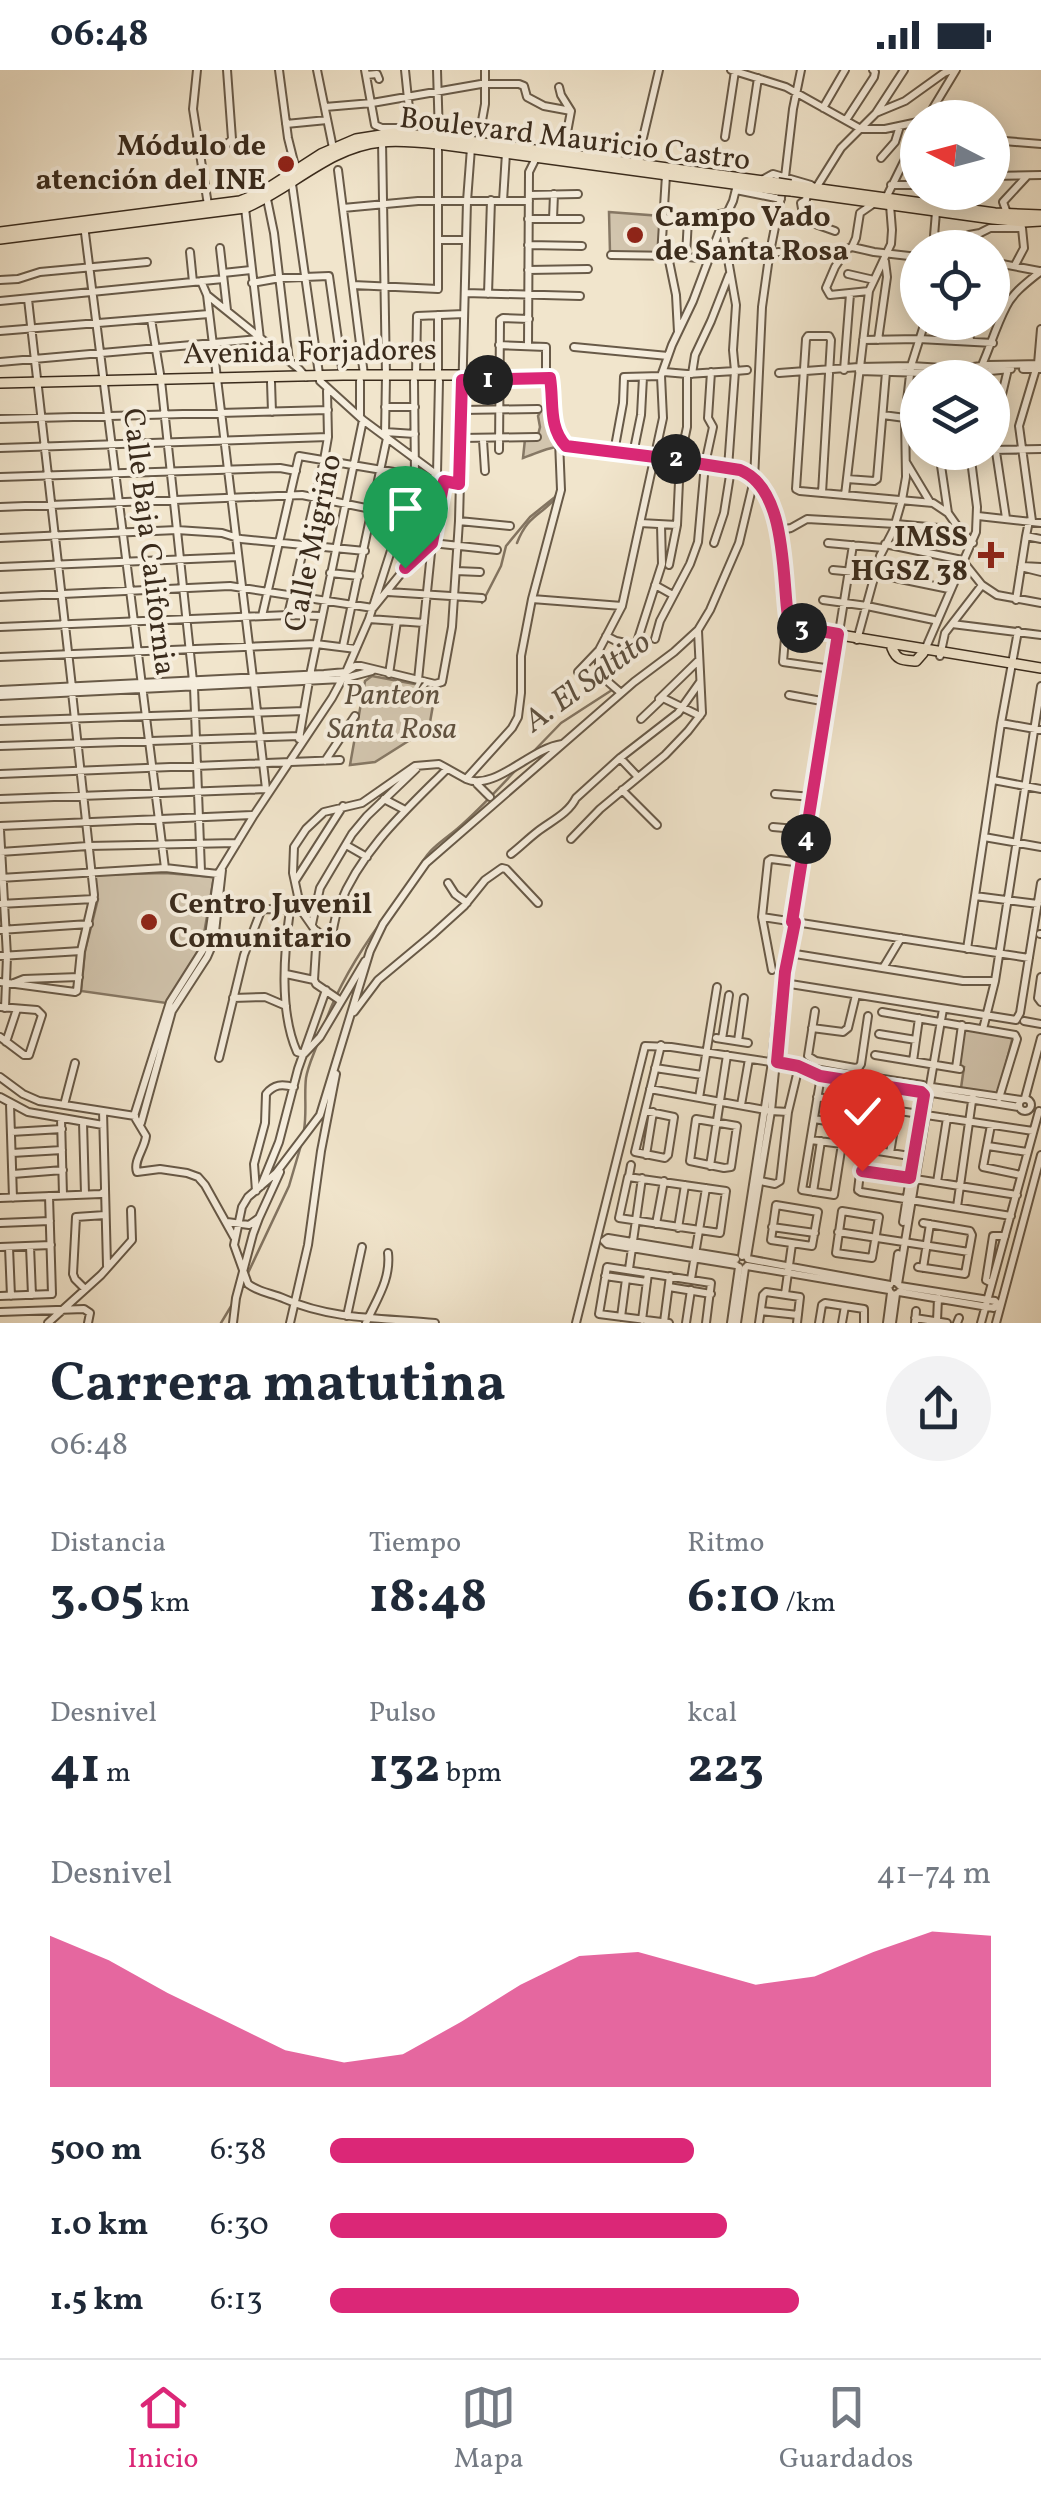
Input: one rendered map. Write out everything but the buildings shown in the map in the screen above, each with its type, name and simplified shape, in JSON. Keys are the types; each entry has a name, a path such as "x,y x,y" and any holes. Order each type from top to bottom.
{"main road":[{"name":"Boulevard Mauricio Castro","path":"84,226 252,197 333,148 368,136 411,131 438,141"},
{"name":"Boulevard Mauricio Castro","path":"0,235 182,218 245,208 267,199 339,153 382,142 438,141 564,154 760,181 784,188"},
{"name":"Boulevard Mauricio Castro","path":"475,146 736,187 813,190 1023,225 1041,218"},
{"name":"Boulevard Mauricio Castro","path":"813,190 874,203 1041,218"},
{"path":"182,218 194,208"},
{"path":"547,377 552,417 559,439 569,447 706,464 744,472 754,480 767,497 777,528 791,622 838,637"},
{"name":"Avenida Forjadores","path":"0,386 547,377"},
{"name":"Avenida Forjadores","path":"217,381 362,378"},
{"path":"777,528 786,624 799,632 1041,670"},
{"path":"857,640 922,651"}],"street":[{"path":"197,70 193,103 208,206"},
{"path":"198,150 227,144 233,135 226,70"},
{"path":"279,70 296,171"},
{"path":"317,70 333,148"},
{"path":"379,79 376,74 366,73 376,127 411,131 405,70"},
{"path":"353,284 438,289 437,70"},
{"path":"0,693 344,676 374,670 442,682 452,628 459,521 467,201 486,70"},
{"path":"637,164 659,70"},
{"path":"304,1054 342,1001 383,924 426,864 698,630 710,610 739,543 754,480 762,307 801,70"},
{"path":"823,108 845,70"},
{"path":"846,120 874,77 872,70"},
{"path":"835,231 804,220 801,204 840,148 876,113 904,70"},
{"path":"876,113 904,101 944,72 954,70"},
{"path":"937,100 954,70"},
{"path":"725,136 733,71 786,88 860,128 900,126 895,142 881,158"},
{"path":"750,131 758,78"},
{"path":"325,108 487,84 523,85 527,97 544,106 570,111"},
{"path":"559,86 570,111 564,154"},
{"path":"286,124 327,120"},
{"path":"1010,141 1041,144"},
{"path":"343,646 386,436 382,142"},
{"path":"502,200 506,153"},
{"path":"528,346 529,169 536,158"},
{"path":"854,369 863,340 869,292 886,257 892,230 888,202 900,167"},
{"name":"Calle Migriño","path":"298,750 361,418 362,378 338,170"},
{"path":"1010,177 1041,174"},
{"path":"666,175 664,256 676,300 678,334"},
{"path":"1008,214 1004,202 1027,176"},
{"path":"1013,177 1018,187"},
{"path":"292,184 315,378"},
{"path":"891,185 900,185"},
{"path":"578,672 599,650 622,606 663,418 660,375 736,187"},
{"path":"553,219 554,194"},
{"path":"343,208 578,194"},
{"path":"267,199 289,361"},
{"path":"488,294 490,200"},
{"path":"869,292 830,294 826,290 829,277 852,247 861,212 874,203"},
{"path":"245,208 260,339"},
{"path":"663,218 688,219 727,212"},
{"path":"934,230 936,212"},
{"path":"528,219 580,220"},
{"path":"686,256 688,219"},
{"path":"714,543 724,513 735,371 732,358 736,304 722,224"},
{"path":"986,230 1023,225 1024,246 1015,265"},
{"name":"Calle Baja California","path":"84,226 166,868"},
{"path":"439,240 466,240"},
{"path":"746,242 748,254 779,252"},
{"path":"528,244 582,246"},
{"path":"852,247 900,257"},
{"path":"220,248 227,311"},
{"path":"190,252 197,282 207,295 440,479"},
{"path":"612,255 709,259"},
{"path":"878,340 888,273 886,257"},
{"path":"0,280 18,280 40,272 147,262"},
{"path":"1010,264 1041,271"},
{"path":"528,270 588,269"},
{"path":"0,300 197,282 251,270"},
{"path":"1010,302 1041,271"},
{"path":"668,565 677,525 689,374 729,274"},
{"path":"848,274 874,280"},
{"path":"252,283 329,277 343,376"},
{"path":"465,293 580,296"},
{"path":"844,495 854,369 850,294"},
{"path":"207,295 269,789"},
{"path":"7,983 76,992 94,899 28,299"},
{"path":"0,331 209,314"},
{"path":"435,1323 366,1320 296,1304 257,1290 248,1284 227,1222 198,1177 156,1169 137,1172 135,1167 146,1139 139,1119 158,1045 208,942 221,873 269,789 344,676 373,608 415,476 417,316 464,314"},
{"path":"418,680 440,479 438,315"},
{"path":"499,450 500,318 530,319"},
{"path":"152,319 192,650 201,870"},
{"path":"1016,600 1026,536 1034,522 1020,422 1039,366 1041,329"},
{"path":"822,493 830,337 807,336 796,485 799,491 902,500 930,502 948,513 972,542"},
{"path":"0,362 260,339"},
{"path":"863,340 900,339"},
{"path":"937,340 993,342 986,360"},
{"path":"499,345 546,346 547,377"},
{"path":"574,347 668,356"},
{"path":"1010,369 1039,366"},
{"path":"1010,369 1039,366"},
{"path":"779,373 900,368"},
{"path":"854,369 900,370"},
{"path":"614,452 624,402 624,377 746,370"},
{"path":"655,639 698,542 712,427 708,418 712,372"},
{"path":"846,478 876,480 886,372"},
{"path":"633,454 643,377"},
{"path":"272,382 272,412"},
{"path":"288,615 328,437 327,390"},
{"path":"385,407 415,407"},
{"path":"461,410 538,409"},
{"path":"0,418 328,410"},
{"path":"883,416 900,418"},
{"path":"386,436 415,434"},
{"path":"0,448 328,437"},
{"path":"461,438 537,438"},
{"path":"466,779 516,720 532,599 560,490 559,439"},
{"path":"483,440 485,472"},
{"path":"1010,450 1041,449"},
{"path":"262,616 299,456 459,484"},
{"path":"0,477 280,468 296,471"},
{"path":"857,640 884,546 896,524 905,470"},
{"path":"910,470 930,502"},
{"path":"942,470 948,513"},
{"path":"922,651 972,542 976,516 970,470"},
{"path":"998,470 1006,518"},
{"path":"905,486 917,484"},
{"path":"0,507 290,497 344,503 435,522"},
{"path":"976,516 1034,522"},
{"path":"777,528 791,528 809,519 960,530"},
{"path":"459,521 510,526"},
{"path":"640,523 677,525"},
{"path":"606,636 636,645 662,564 661,525"},
{"path":"0,538 177,530 364,551"},
{"path":"1026,536 1041,539"},
{"path":"373,608 402,570 432,543 498,550"},
{"path":"828,543 884,546 963,561 982,585 998,595 1041,603"},
{"path":"734,1323 807,830 854,545"},
{"path":"0,567 238,557"},
{"path":"922,651 963,561"},
{"path":"1021,567 1041,569"},
{"path":"833,570 949,588"},
{"path":"456,571 480,572"},
{"path":"330,573 359,576"},
{"path":"940,654 943,638 982,585"},
{"path":"0,597 226,586 373,608"},
{"path":"655,586 673,596"},
{"path":"387,592 482,598"},
{"path":"532,599 622,606"},
{"path":"823,600 934,620"},
{"path":"0,627 322,616"},
{"path":"369,620 424,623"},
{"path":"389,674 396,621"},
{"path":"786,624 783,662 832,669"},
{"path":"952,624 1041,635"},
{"path":"571,839 679,741 700,716 703,708 698,630"},
{"path":"967,949 1018,632"},
{"path":"774,1062 780,982 838,637"},
{"path":"0,657 316,644 356,650"},
{"path":"599,650 599,674"},
{"path":"654,703 699,660"},
{"path":"586,664 622,694"},
{"path":"510,854 563,814 620,758 682,708 701,680"},
{"path":"983,1029 995,981 1041,686"},
{"path":"789,695 827,702"},
{"path":"641,719 663,698 700,716"},
{"path":"0,721 304,710"},
{"path":"326,761 355,716"},
{"path":"1001,723 1037,729"},
{"path":"0,746 300,736"},
{"path":"476,784 500,776 530,755 563,744"},
{"path":"620,758 638,777"},
{"path":"0,774 340,760"},
{"path":"447,769 386,830 339,905 331,937 325,940 301,910 292,853 317,816 359,804 420,765 437,764 447,769 476,784 490,797"},
{"path":"314,980 314,927 320,888 359,824 420,765"},
{"path":"992,780 1041,789"},
{"path":"0,799 269,789"},
{"path":"622,790 657,824"},
{"path":"776,794 813,798"},
{"path":"384,800 406,810"},
{"path":"294,882 343,806"},
{"path":"18,1008 3,1039 24,1055 31,1054 42,1015 37,1010 18,1008 3,1007 7,983 0,828 254,816"},
{"path":"773,827 807,830"},
{"path":"984,837 1041,847"},
{"path":"1,852 236,842"},
{"path":"346,845 367,858"},
{"path":"772,970 762,917 769,860 802,863"},
{"path":"1,878 166,868 221,873"},
{"path":"351,1015 378,980 467,903 487,878 504,868 538,903"},
{"path":"448,883 454,894 467,903"},
{"path":"1021,1020 1041,883"},
{"path":"975,896 1038,904"},
{"path":"2,904 94,899"},
{"path":"219,1058 244,955 262,910 301,910"},
{"path":"290,910 284,960 288,1027 296,1050 304,1054"},
{"path":"762,917 1029,958"},
{"path":"3,930 88,924"},
{"path":"882,968 901,938"},
{"path":"4,956 81,951"},
{"path":"234,1238 244,1202 282,1166 320,1115 370,951"},
{"path":"789,953 963,981 995,981"},
{"path":"286,974 314,980 342,1001"},
{"path":"7,983 80,976"},
{"path":"1041,977 1041,1002"},
{"path":"784,983 1041,1024"},
{"path":"698,1098 717,987"},
{"path":"258,1189 280,1142 326,990"},
{"path":"710,1166 721,1102 725,1055 722,1039 729,995"},
{"path":"812,1028 843,1032 848,1028 856,995"},
{"path":"233,998 265,997 286,1006"},
{"path":"738,1041 744,998"},
{"path":"889,1323 943,1009"},
{"path":"814,1011 808,1056 859,1067 868,1016"},
{"path":"882,1012 1016,1036 999,1098"},
{"path":"913,1061 919,1018"},
{"path":"875,1055 958,1068 962,1025"},
{"path":"879,1034 916,1040"},
{"path":"1016,1128 1030,1105 1041,1038"},
{"path":"722,1039 748,1043"},
{"path":"576,1323 643,1049 648,1044 1030,1105"},
{"path":"646,1156 650,1089 661,1045"},
{"path":"290,1323 308,1245 320,1151 340,1046"},
{"path":"982,1323 992,1283 986,1280 993,1236 1005,1236 1033,1131 1032,1082 1041,1047"},
{"path":"741,1105 749,1059"},
{"path":"64,1105 76,1062"},
{"path":"811,1140 842,1144 834,1195 802,1190 817,1097 834,1063"},
{"path":"756,1181 780,1183 798,1066"},
{"path":"655,1068 702,1076"},
{"path":"827,1073 927,1090"},
{"path":"2,1079 30,1098 139,1119"},
{"path":"1032,1082 1041,1083"},
{"path":"258,1189 254,1164 264,1126 266,1093 284,1084 294,1087"},
{"path":"650,1089 788,1112"},
{"path":"0,1097 28,1112 103,1125"},
{"path":"817,1097 1033,1131"},
{"path":"973,1097 1030,1105"},
{"path":"957,1206 973,1097"},
{"path":"10,1103 13,1196"},
{"path":"890,1153 897,1110"},
{"path":"103,1111 107,1266"},
{"path":"649,1112 673,1116 666,1158 635,1153 649,1112"},
{"path":"937,1182 947,1118"},
{"path":"62,1119 63,1193"},
{"path":"814,1119 894,1132"},
{"path":"696,1120 718,1122 737,1127 732,1164 728,1168 690,1162 696,1120"},
{"path":"83,1122 85,1192"},
{"path":"991,1124 984,1168 1021,1175"},
{"path":"11,1132 62,1129"},
{"path":"813,1192 821,1141"},
{"path":"0,1142 12,1142"},
{"path":"988,1146 1027,1152"},
{"path":"859,1148 915,1157"},
{"path":"12,1154 62,1150"},
{"path":"996,1323 1041,1155"},
{"path":"629,1176 726,1192 718,1234 618,1218 631,1164"},
{"path":"234,1322 250,1245 282,1166"},
{"path":"13,1174 63,1170"},
{"path":"1011,1216 861,1192 861,1172 1017,1195"},
{"path":"628,1270 642,1178"},
{"path":"656,1224 664,1182"},
{"path":"678,1228 684,1185"},
{"path":"690,1279 706,1188"},
{"path":"13,1196 101,1194 105,1189"},
{"path":"0,1196 63,1193"},
{"path":"0,1296 52,1294 49,1196"},
{"path":"622,1198 639,1200"},
{"path":"778,1205 817,1212 812,1246 792,1248 771,1240 772,1227 778,1205"},
{"path":"48,1323 132,1240 132,1210"},
{"path":"844,1211 880,1217 872,1258 839,1254 838,1232 844,1211"},
{"path":"84,1288 73,1274 76,1217 105,1215"},
{"path":"227,1222 248,1225 259,1218"},
{"path":"0,1223 50,1221"},
{"path":"927,1224 971,1232 965,1274 920,1267 926,1246 927,1224"},
{"path":"772,1227 816,1233"},
{"path":"838,1232 969,1252"},
{"path":"11,1296 4,1247 50,1245"},
{"path":"632,1245 789,1270 852,1285 987,1303"},
{"path":"30,1246 32,1295"},
{"path":"346,1316 362,1247"},
{"path":"785,1290 792,1248"},
{"path":"366,1320 388,1271 388,1253"},
{"path":"648,1278 608,1266 600,1314 666,1323 670,1276"},
{"path":"605,1276 670,1276 712,1283 706,1323"},
{"path":"642,1320 648,1278"},
{"path":"620,1318 626,1279"},
{"path":"236,1303 248,1284"},
{"path":"842,1323 852,1285"},
{"path":"669,1287 711,1294"},
{"path":"686,1323 691,1290"},
{"path":"759,1323 761,1310 764,1292 785,1290 800,1297 797,1319 761,1310"},
{"path":"937,1322 941,1295"},
{"path":"819,1323 824,1304 864,1310 864,1323"},
{"path":"0,1312 80,1309 89,1311 88,1323"},
{"path":"915,1317 947,1323"}],"green space":[{"name":"Campo Vado de Santa Rosa","path":"609,212 661,216 659,254 610,253"},
{"path":"548,407 556,447 523,458 525,439 537,439 538,416"},
{"name":"Panteón Santa Rosa","path":"372,676 436,688 429,728 375,762 350,765 365,681"},
{"name":"Centro Juvenil Comunitario","path":"165,873 214,877 202,945 166,1003 81,991 85,951 98,899 94,875"},
{"path":"963,1028 1013,1036 998,1095 961,1088 964,1067 958,1066"}],"waterway":[{"name":"A. El Saltito","path":"785,154 792,98"},
{"name":"A. El Saltito","path":"751,472 756,375"},
{"path":"482,603 501,566 506,546 558,492"},
{"path":"517,543 530,521 557,497"},
{"name":"A. El Saltito","path":"532,753 561,723 612,690"},
{"name":"A. El Saltito","path":"418,870 430,851 516,770"},
{"name":"A. El Saltito","path":"325,1023 349,971 381,922"},
{"name":"A. El Saltito","path":"304,1130 306,1078 317,1045"},
{"name":"A. El Saltito","path":"248,1273 289,1186 302,1142"},
{"name":"A. El Saltito","path":"221,1323 233,1303"}],"place":[{"name":"Módulo de atención del INE","path":"286,164"},
{"name":"Campo Vado de Santa Rosa","path":"635,235"},
{"name":"IMSS HGSZ 38","path":"991,555"},
{"name":"Centro Juvenil Comunitario","path":"149,922"}],"route":[{"path":"405,568 432,543 444,481 459,484 462,380 550,378 552,417 559,439 566,446 740,470 762,490 780,531 788,617 798,627 838,634 792,922 777,1062 810,1069 820,1076 924,1095 910,1178 862,1171"}]}
